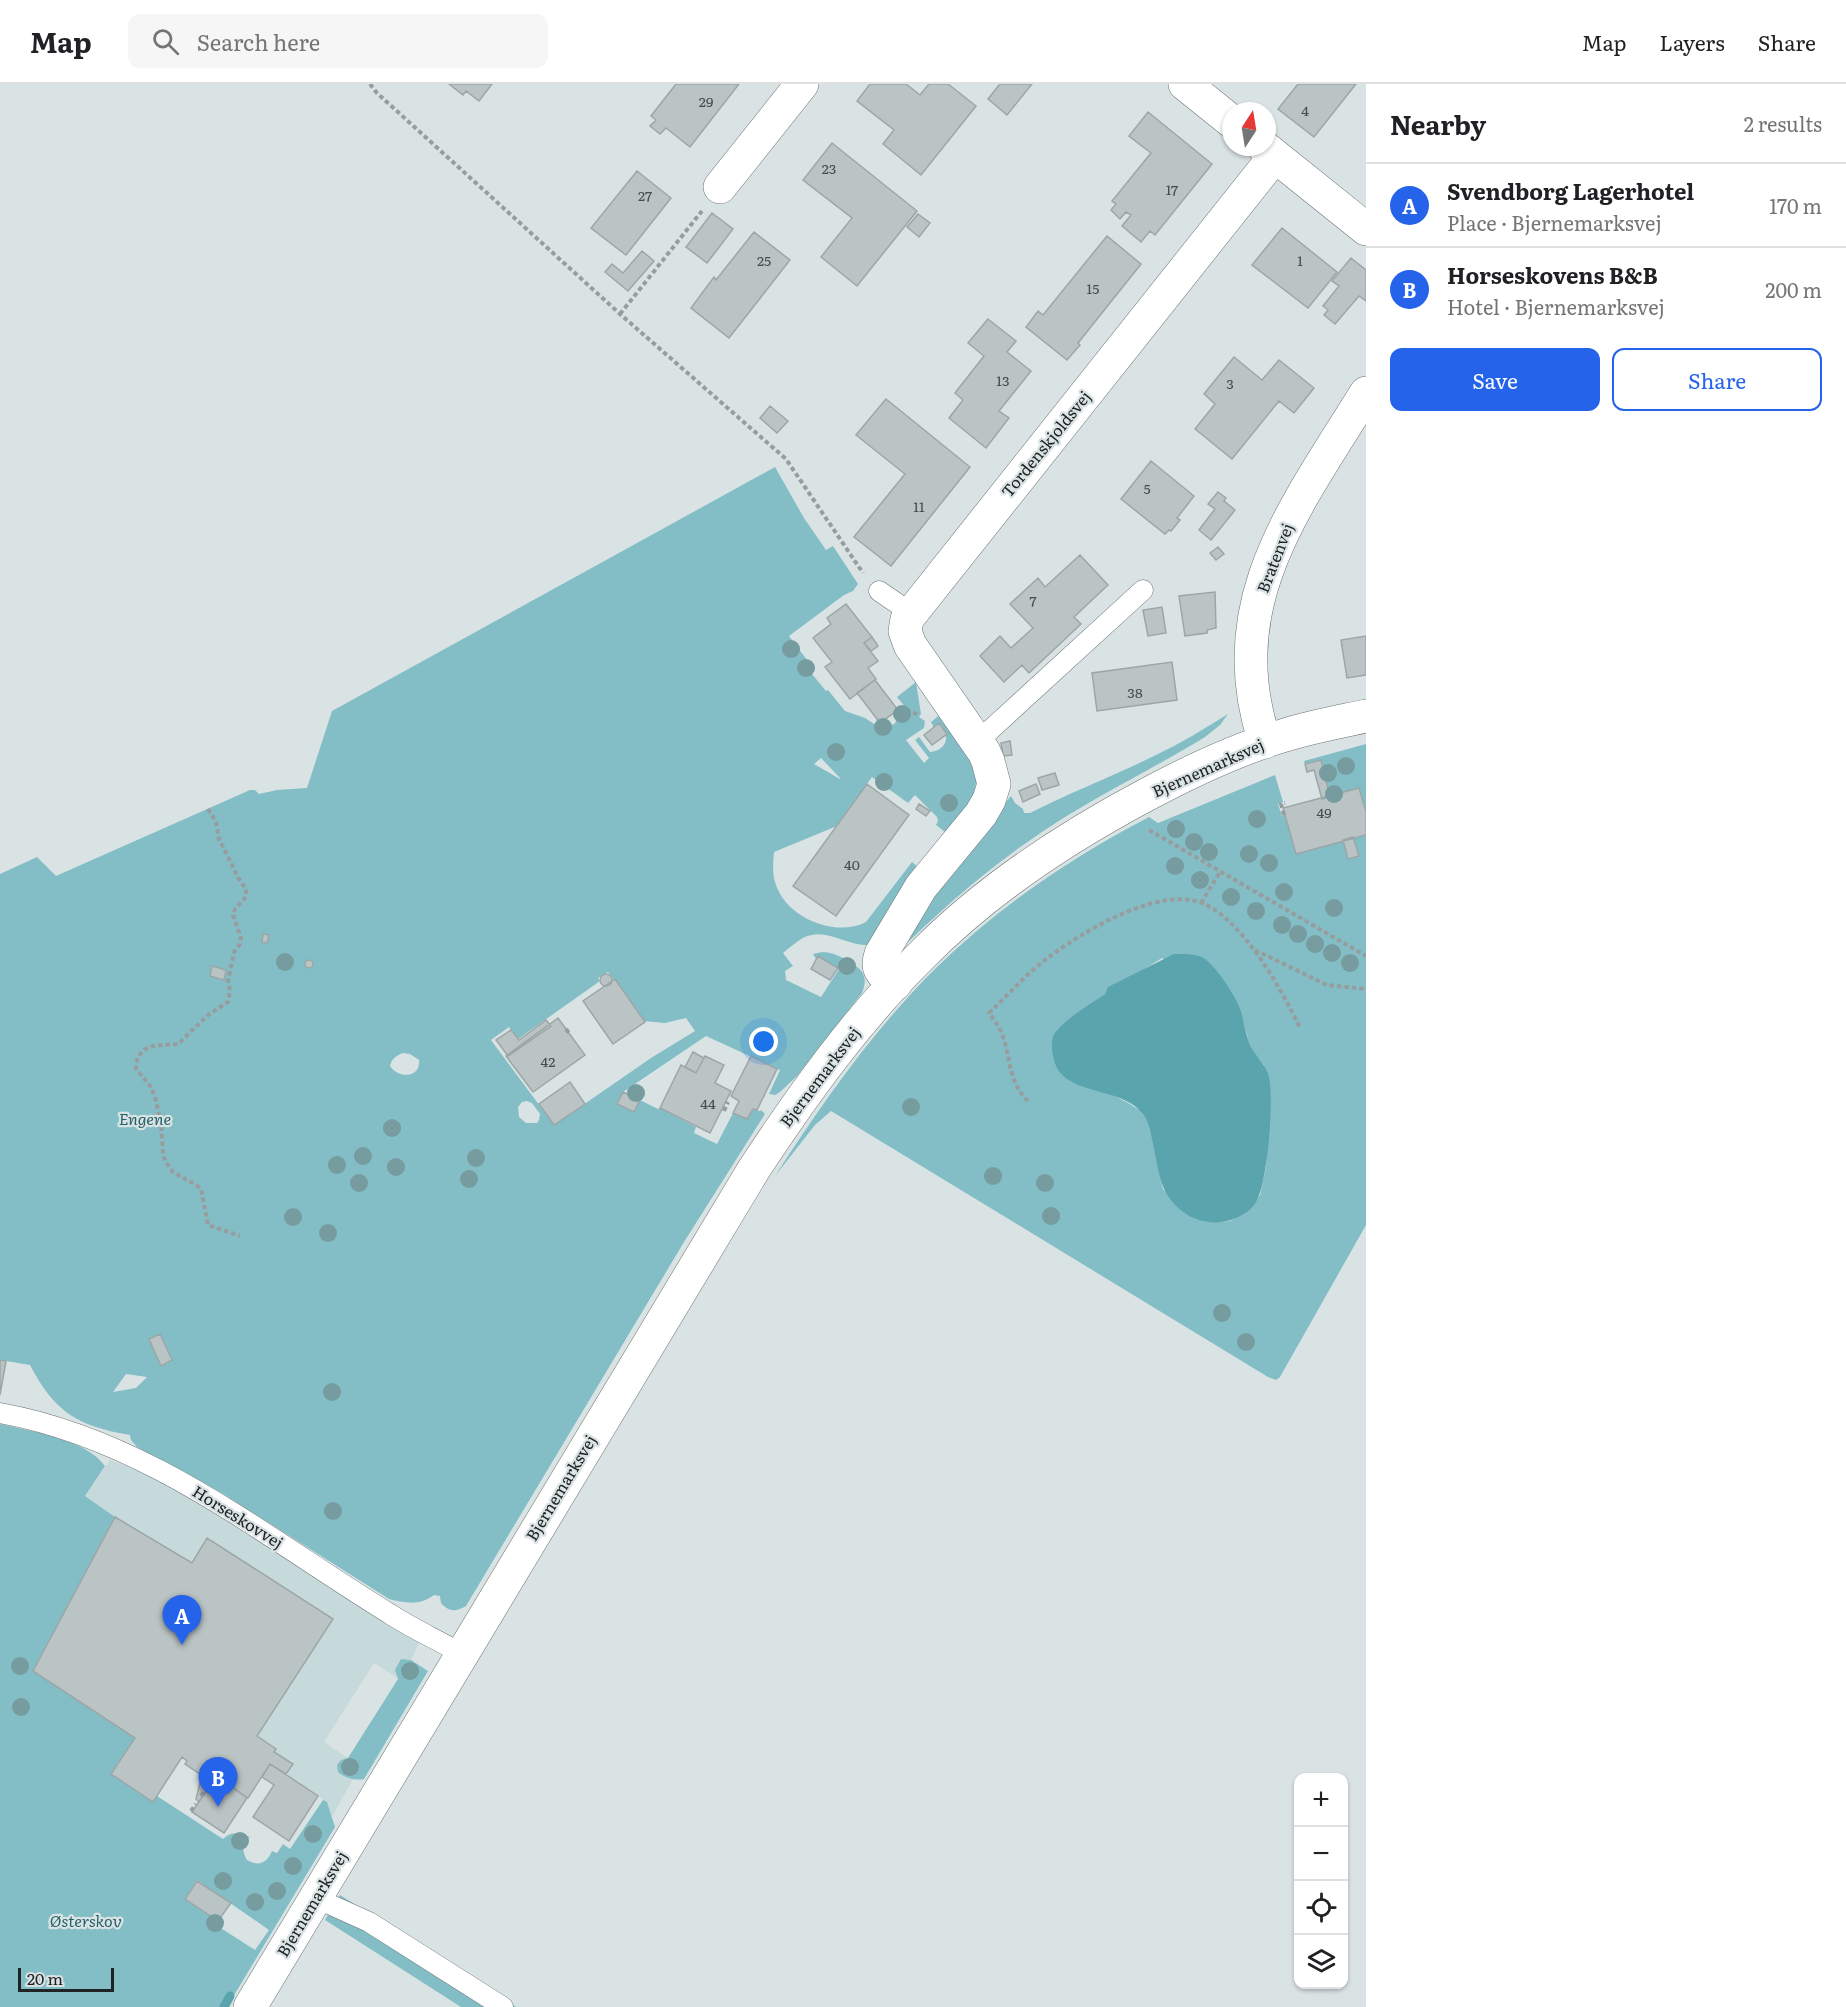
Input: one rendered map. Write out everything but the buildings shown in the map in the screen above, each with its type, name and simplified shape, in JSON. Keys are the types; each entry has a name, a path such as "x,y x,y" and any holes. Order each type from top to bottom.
{"street":[{"path":"714,196 802,84"},
{"path":"1185,84 1222,114"},
{"name":"Tordenskjoldsvej","path":"911,613 1267,156"},
{"name":"Tordenskjoldsvej","path":"1275,156 1366,230"},
{"name":"Bratenvej","path":"1265,742 1251,682 1254,617 1265,576 1290,518 1366,393"},
{"path":"895,984 879,968 878,963 887,943 921,887 981,814 994,784 988,761 909,645 905,631 907,619 911,613"},
{"name":"Bjernemarksvej","path":"250,2007 754,1168 820,1074 860,1023 922,954 957,923 1003,885 1080,832 1209,764 1265,742 1308,729 1366,716"}],"lane":[{"path":"879,591 911,613"},
{"path":"976,742 1143,591"},
{"name":"Horseskovvej","path":"0,1413 38,1420 75,1432 101,1442 179,1481 247,1521 390,1614 462,1654"},
{"path":"316,1897 369,1922 503,2007"}],"path":[{"path":"370,84 377,93 620,314 786,459 852,560 879,591"},
{"path":"620,314 714,196"},
{"path":"906,710 920,716"},
{"path":"1284,815 1281,804 1285,803"},
{"path":"1125,807 1137,823 1366,956"},
{"path":"208,809 216,822 219,839 238,879 246,889 246,897 235,909 233,915 241,938 234,952 228,981 230,995 228,1002 208,1015 178,1044 152,1046 144,1049 139,1055 136,1070 151,1087 155,1097 161,1122 163,1154 169,1167 201,1190 208,1225 240,1236"},
{"path":"1202,903 1220,872"},
{"path":"1028,1101 1021,1095 1016,1085 1010,1070 1003,1036 998,1024 989,1013 1049,956 1111,920 1159,902 1173,899 1189,900 1202,903 1220,915 1254,950 1280,989 1300,1028"},
{"path":"1254,950 1327,985 1366,989"},
{"path":"724,1111 728,1102"},
{"path":"201,1796 208,1786"},
{"path":"191,1811 196,1804"}],"shaded area":[{"path":"1174,954 1201,957 1210,963 1221,976 1241,1011 1251,1047 1269,1077 1271,1103 1269,1141 1260,1192 1254,1206 1248,1211 1221,1222 1200,1221 1180,1210 1172,1202 1162,1184 1149,1126 1143,1114 1133,1105 1121,1099 1080,1086 1069,1080 1060,1072 1054,1060 1053,1037 1061,1026 1105,994 1108,987"},
{"path":"110,1460 165,1481 419,1643 411,1660 407,1659 399,1679 374,1663 324,1742 348,1758 341,1760 348,1778 353,1779 332,1817 327,1802 286,1774 293,1763 274,1752 276,1748 257,1736 333,1619 208,1538 192,1563 115,1517 85,1496"}],"green space":[{"name":"Engene","path":"775,467 804,518 826,550 833,546 858,584 853,591 844,595 789,636 810,664 812,674 845,711 865,718 882,729 894,724 905,712 906,708 897,697 916,682 921,714 919,717 925,721 924,728 906,740 924,763 929,758 915,740 919,737 930,752 943,746 946,741 945,734 934,728 931,722 942,713 963,742 977,773 975,792 949,835 936,825 937,817 915,795 908,803 872,777 837,826 774,852 775,881 782,897 790,907 814,922 841,928 866,922 912,862 917,866 869,945 819,934 800,940 783,953 793,966 785,971 786,980 821,997 839,969 816,959 813,954 829,953 845,959 840,971 850,973 853,968 851,963 862,972 865,983 862,993 797,1076 780,1092 775,1095 769,1094 780,1070 706,1036 623,1092 617,1104 634,1112 640,1100 660,1108 696,1127 694,1133 717,1144 733,1113 747,1119 753,1109 761,1110 765,1114 684,1242 466,1606 456,1610 447,1608 441,1603 440,1596 434,1595 418,1602 389,1599 225,1495 137,1447 130,1435 96,1427 70,1415 49,1395 30,1365 0,1360 0,874 37,857 56,876 250,790 255,790 259,794 307,788 332,711","holes":["821,758 840,779 814,764","608,972 643,1021 665,1023 686,1018 695,1031 651,1058 554,1125 491,1040 509,1027 518,1039 600,981 598,978","410,1054 419,1060 419,1066 408,1075 398,1073 390,1066 398,1055","522,1102 532,1103 540,1114 537,1123 526,1123 519,1117 518,1107","160,1334 172,1360 161,1365 149,1339","126,1374 147,1377 136,1388 113,1392"]},
{"path":"1228,714 1220,725 1205,737 1082,807 1022,846 965,890 894,956 954,863 1011,796 1024,813 1030,813 1140,763"},
{"path":"1366,744 1366,818 1330,797 1321,760 1305,764 1304,761"},
{"path":"1275,775 1283,802 1278,804 1282,816 1286,814 1366,834 1366,1225 1280,1377 1276,1380 831,1111 815,1125 775,1176 850,1067 892,1015 937,967 1011,903 1065,866 1149,817 1158,823","holes":["1162,958 1240,1009 1253,1052 1264,1065 1270,1103 1266,1167 1260,1195 1245,1214 1230,1221 1208,1222 1195,1219 1163,1189 1148,1121 1141,1111 1130,1104 1099,1090 1058,1029 1105,994"]},
{"name":"Østerskov","path":"0,1424 42,1433 72,1443 85,1449 105,1466 85,1496 115,1517 34,1670 135,1738 111,1774 153,1802 157,1796 223,1839 233,1834 250,1837 244,1844 243,1851 247,1860 255,1863 265,1861 272,1851 277,1853 283,1844 290,1849 323,1800 327,1802 335,1827 227,2007 0,2007","holes":["197,1880 269,1930 255,1950 216,1925 218,1921 185,1899"]},
{"path":"401,1659 411,1660 428,1671 364,1779 344,1776 338,1772 337,1765 341,1760 348,1758 398,1679 395,1670"},
{"path":"340,1895 516,2007 461,2007 325,1920"}],"waterway":[{"path":"224,2007 230,1996"}],"place":[{"name":"Svendborg Lagerhotel","path":"182,1645"},
{"name":"Horseskovens B&B","path":"218,1807"}]}
